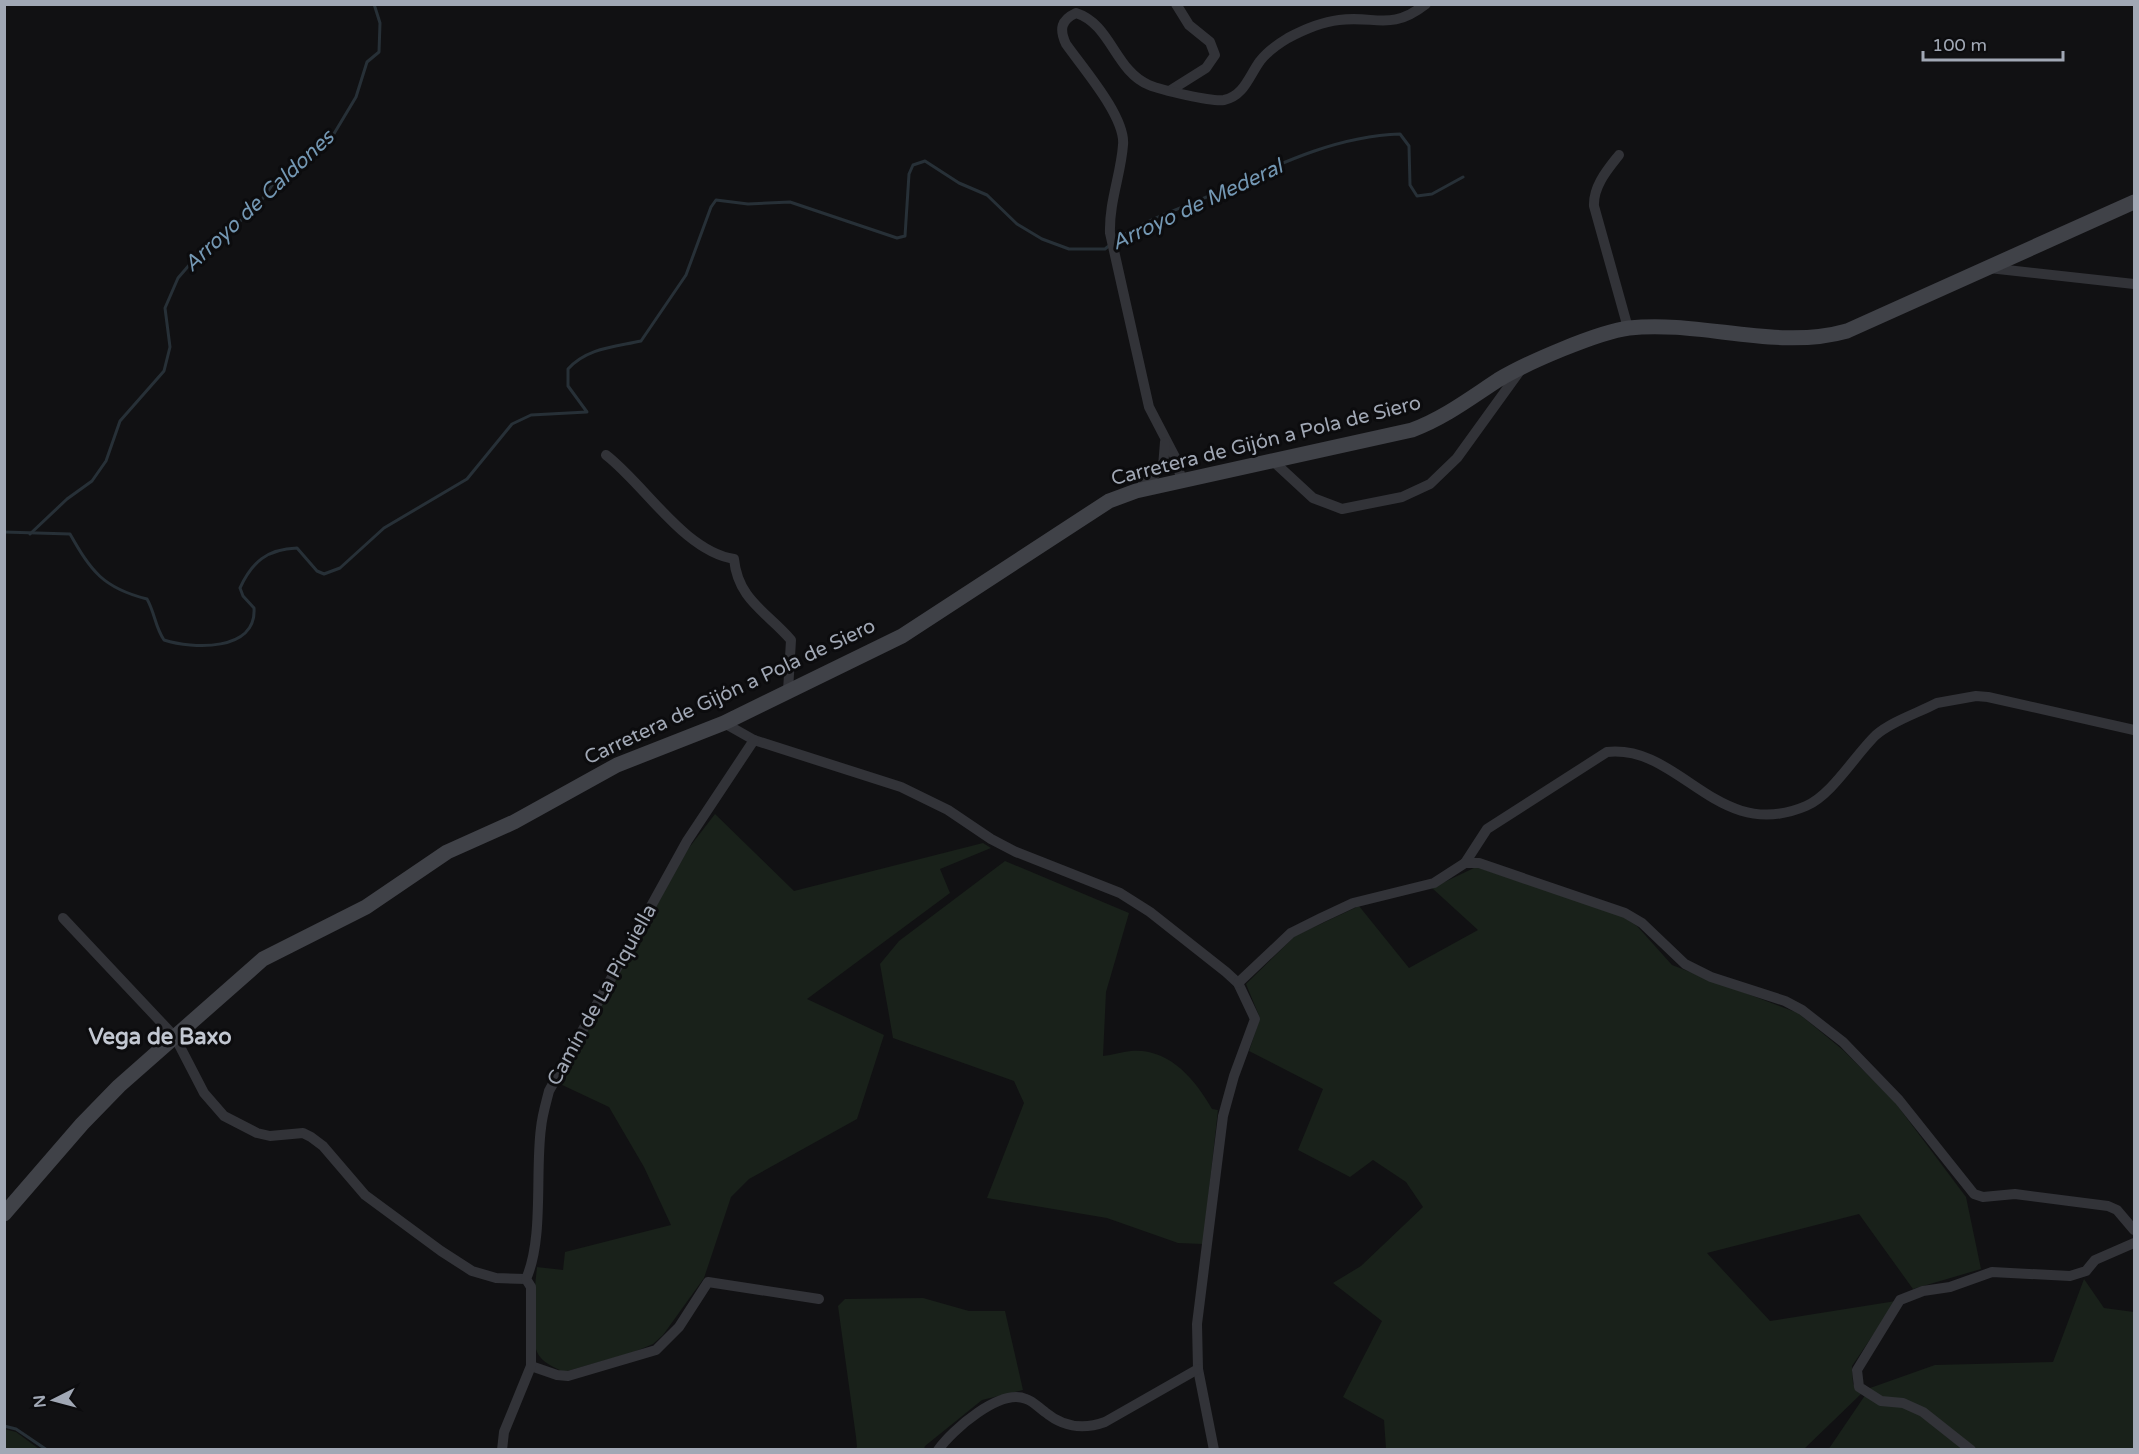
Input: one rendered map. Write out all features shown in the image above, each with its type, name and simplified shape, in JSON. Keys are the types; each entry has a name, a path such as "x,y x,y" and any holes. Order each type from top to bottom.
{"street":[{"path":"1171,90 1206,68 1215,55 1210,42 1189,25 1176,4"},
{"path":"1177,482 1175,457 1149,407 1110,232 1111,205 1123,135 1112,111 1066,44 1062,34 1066,18 1076,13 1085,16 1096,26 1127,70 1137,80 1212,101 1226,100 1237,95 1259,62 1289,38 1320,24 1341,19 1394,21 1408,17 1426,4"},
{"path":"1619,155 1605,173 1593,198 1628,328"},
{"name":"Carretera de Gijón a Pola de Siero","path":"4,1214 82,1124 263,959 366,907 447,852 514,822 617,765 724,723 902,636 1109,501 1136,491 1370,441 1433,422 1523,366 1605,333 1628,328 1670,326 1798,337 1833,334 1880,317 2134,202"},
{"path":"1989,268 2134,284"},
{"path":"1274,462 1313,498 1342,509 1402,496 1430,484 1457,458 1523,366"},
{"path":"1136,491 1164,467 1165,438"},
{"path":"606,455 699,543 725,558 734,560 739,586 745,595 791,640 789,692"},
{"path":"1164,467 1177,482"},
{"path":"1238,983 1291,933 1353,903 1434,883 1465,863 1487,830 1607,752 1623,750 1641,755 1721,803 1759,815 1807,806 1822,796 1878,734 1937,703 1988,697 2134,730"},
{"path":"724,723 754,740 901,787 948,810 992,840 1016,852 1120,893 1150,912 1238,983 1255,1019 1234,1076 1223,1116 1197,1324 1198,1368 1214,1449"},
{"name":"Camín de La Piquiella","path":"503,1449 504,1432 531,1366 531,1287 526,1279 533,1248 541,1127 549,1091 687,841 754,740"},
{"path":"1465,863 1479,863 1626,913 1642,923 1685,964 1802,1010 1843,1042 1899,1100 1974,1194 1983,1197 2014,1194 2108,1206 2117,1210 2134,1230"},
{"path":"63,918 175,1037 204,1093 224,1116 257,1133 270,1136 303,1133 311,1137 323,1146 365,1195 441,1251 472,1271 496,1278 526,1279"},
{"path":"1971,1449 1923,1412 1903,1403 1881,1401 1859,1386 1857,1370 1900,1300 1923,1291 1950,1287 1992,1272 2070,1276 2086,1270 2096,1260 2134,1243"},
{"path":"531,1366 556,1375 567,1376 656,1350 672,1335 708,1282 819,1299"},
{"path":"938,1449 949,1435 1004,1398 1024,1398 1058,1421 1090,1428 1105,1422 1198,1368"}],"shaded area":[{"path":"715,814 794,891 983,843 991,848 940,869 950,893 807,999 884,1035 857,1119 749,1179 731,1197 704,1278 663,1335 653,1344 634,1352 564,1372 542,1359 537,1352 533,1334 533,1310 537,1267 563,1270 565,1252 671,1225 644,1167 609,1107 558,1083 688,849"},
{"path":"1005,861 1129,913 1106,992 1103,1056 1145,1051 1169,1060 1198,1087 1212,1109 1218,1110 1203,1244 1178,1243 1107,1218 987,1198 1024,1103 1014,1081 893,1038 880,964 899,941"},
{"path":"1476,867 1622,916 1637,926 1672,965 1798,1013 1843,1050 1894,1101 1966,1197 1981,1269 1913,1289 1859,1214 1707,1253 1770,1321 1896,1301 1852,1366 1853,1384 1862,1393 1804,1449 1386,1449 1384,1420 1343,1397 1382,1321 1333,1283 1361,1266 1423,1207 1406,1182 1373,1160 1350,1177 1298,1150 1323,1089 1249,1051 1260,1018 1246,984 1295,936 1359,906 1409,968 1478,930 1432,888"},
{"path":"2084,1279 2104,1308 2134,1312 2134,1449 1828,1450 1870,1388 1935,1365 2053,1362"},
{"path":"923,1298 969,1311 1005,1311 1023,1390 982,1400 924,1449 855,1449 857,1447 856,1437 838,1306 845,1299"},
{"path":"4,1429 16,1432 39,1449 5,1449"}],"waterway":[{"name":"Arroyo de Caldones","path":"30,534 67,499 92,481 106,461 120,421 164,371 170,347 165,308 178,278 197,256 256,208 278,177 332,137 356,97 367,62 379,52 380,23 374,4"},
{"name":"Arroyo de Mederal","path":"1115,241 1146,223 1298,157 1348,141 1374,136 1400,134 1409,146 1410,185 1417,196 1432,194 1463,177"},
{"name":"Arroyo de Mederal","path":"4,532 70,534 92,568 100,576 119,589 147,599 164,640 190,645 221,644 245,633 252,622 254,608 243,596 240,588 255,564 269,554 297,548 317,571 324,574 340,568 384,528 467,479 512,424 531,415 587,412 568,386 568,369 592,352 641,341 686,275 711,207 716,200 748,204 790,202 897,238 905,236 909,174 913,165 925,161 959,183 987,195 1017,224 1042,239 1069,249 1105,249 1110,245"},
{"path":"4,1426 16,1429 47,1450"}],"district":[{"name":"Vega de Baxo","path":"160,1037"}]}
